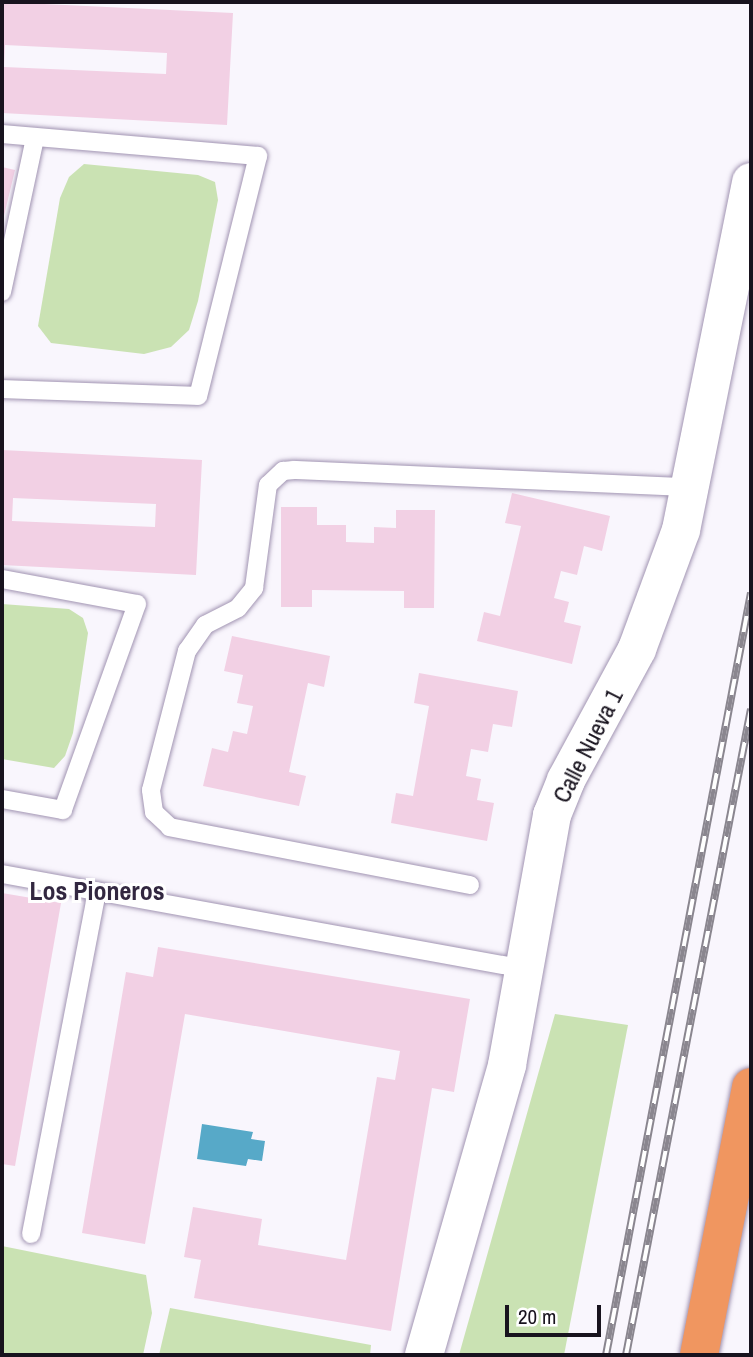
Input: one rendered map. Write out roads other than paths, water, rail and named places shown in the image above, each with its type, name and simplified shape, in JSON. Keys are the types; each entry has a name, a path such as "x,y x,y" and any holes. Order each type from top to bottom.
{"highway":[{"path":"699,1355 751,1087"}],"main road":[{"name":"Calle Nueva 1","path":"424,1355 507,1065 552,816 655,608 678,542 751,182"}],"lane":[{"path":"2,134 258,156 198,397 2,389"},
{"path":"2,292 35,138"},
{"path":"470,885 170,827 154,812 151,790 187,650 205,625 238,608 254,588 268,485 283,471 294,470 689,487"},
{"path":"2,579 137,604 64,810 2,799"},
{"path":"2,874 525,969"},
{"path":"31,1234 97,891"}],"water":[{"path":"202,1124 253,1132 251,1139 265,1141 262,1161 248,1159 246,1166 197,1159"}],"railway":[{"path":"606,1355 751,593"},
{"path":"626,1355 751,709"}],"district":[{"name":"Los Pioneros","path":"97,891"}]}
